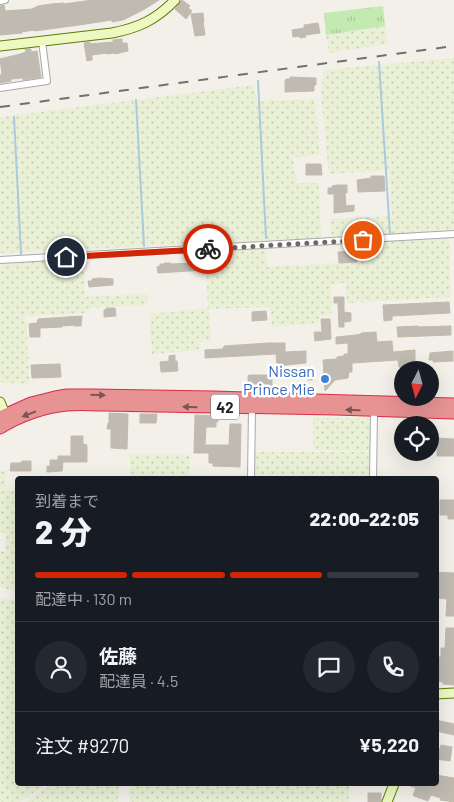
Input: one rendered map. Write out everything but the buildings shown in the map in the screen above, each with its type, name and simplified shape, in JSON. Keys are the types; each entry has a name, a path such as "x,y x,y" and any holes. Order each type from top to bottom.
{"highway":[{"name":"42","path":"3,421 19,408 67,395 454,404"},
{"name":"42","path":"3,421 66,405 102,404 454,413"}],"street":[{"path":"0,1 5,0"},
{"path":"0,46 112,33 133,28 157,16 175,0"},
{"path":"0,88 47,81 42,41"},
{"path":"0,260 454,234"},
{"path":"0,402 3,421"},
{"path":"251,476 252,408"},
{"path":"373,476 374,411"},
{"path":"439,694 454,693"},
{"path":"386,802 393,786"}],"green space":[{"path":"383,6 385,26 326,35 324,13"},
{"path":"385,26 388,44 329,53 326,35"},
{"path":"454,58 454,230 331,238 330,219 392,216 389,170 329,174 321,96 324,70"},
{"path":"254,85 257,101 315,99 320,154 293,158 297,183 319,183 321,238 0,253 0,117"},
{"path":"449,237 451,297 347,303 346,283 331,284 332,314 319,315 319,323 272,327 270,307 209,309 211,341 199,342 200,350 152,354 149,314 208,308 205,249 266,247 267,267 361,262 360,242"},
{"path":"83,256 85,297 147,294 148,305 87,308 87,313 26,316 30,384 0,382 0,261"},
{"path":"313,418 371,418 371,451 313,450"},
{"path":"252,452 373,452 373,476 130,476 130,454 190,455 190,475 251,475"},
{"path":"0,471 6,471 6,490 15,491 15,591 0,587 0,551 5,552 5,533 0,532"},
{"path":"0,599 8,599 15,601 15,786 43,786 20,802 0,802"},
{"path":"49,786 119,786 118,802 26,802"},
{"path":"129,786 349,786 349,802 129,802"}],"waterway":[{"path":"379,62 390,234"},
{"path":"258,81 266,238"},
{"path":"136,100 144,246"},
{"path":"14,117 21,254"}],"railway":[{"path":"0,107 454,46"}],"way so far":[{"path":"208,249 363,240"}],"place":[{"name":"Nissan Prince Mie","path":"325,379"}],"route":[{"path":"66,257 208,249"}]}
